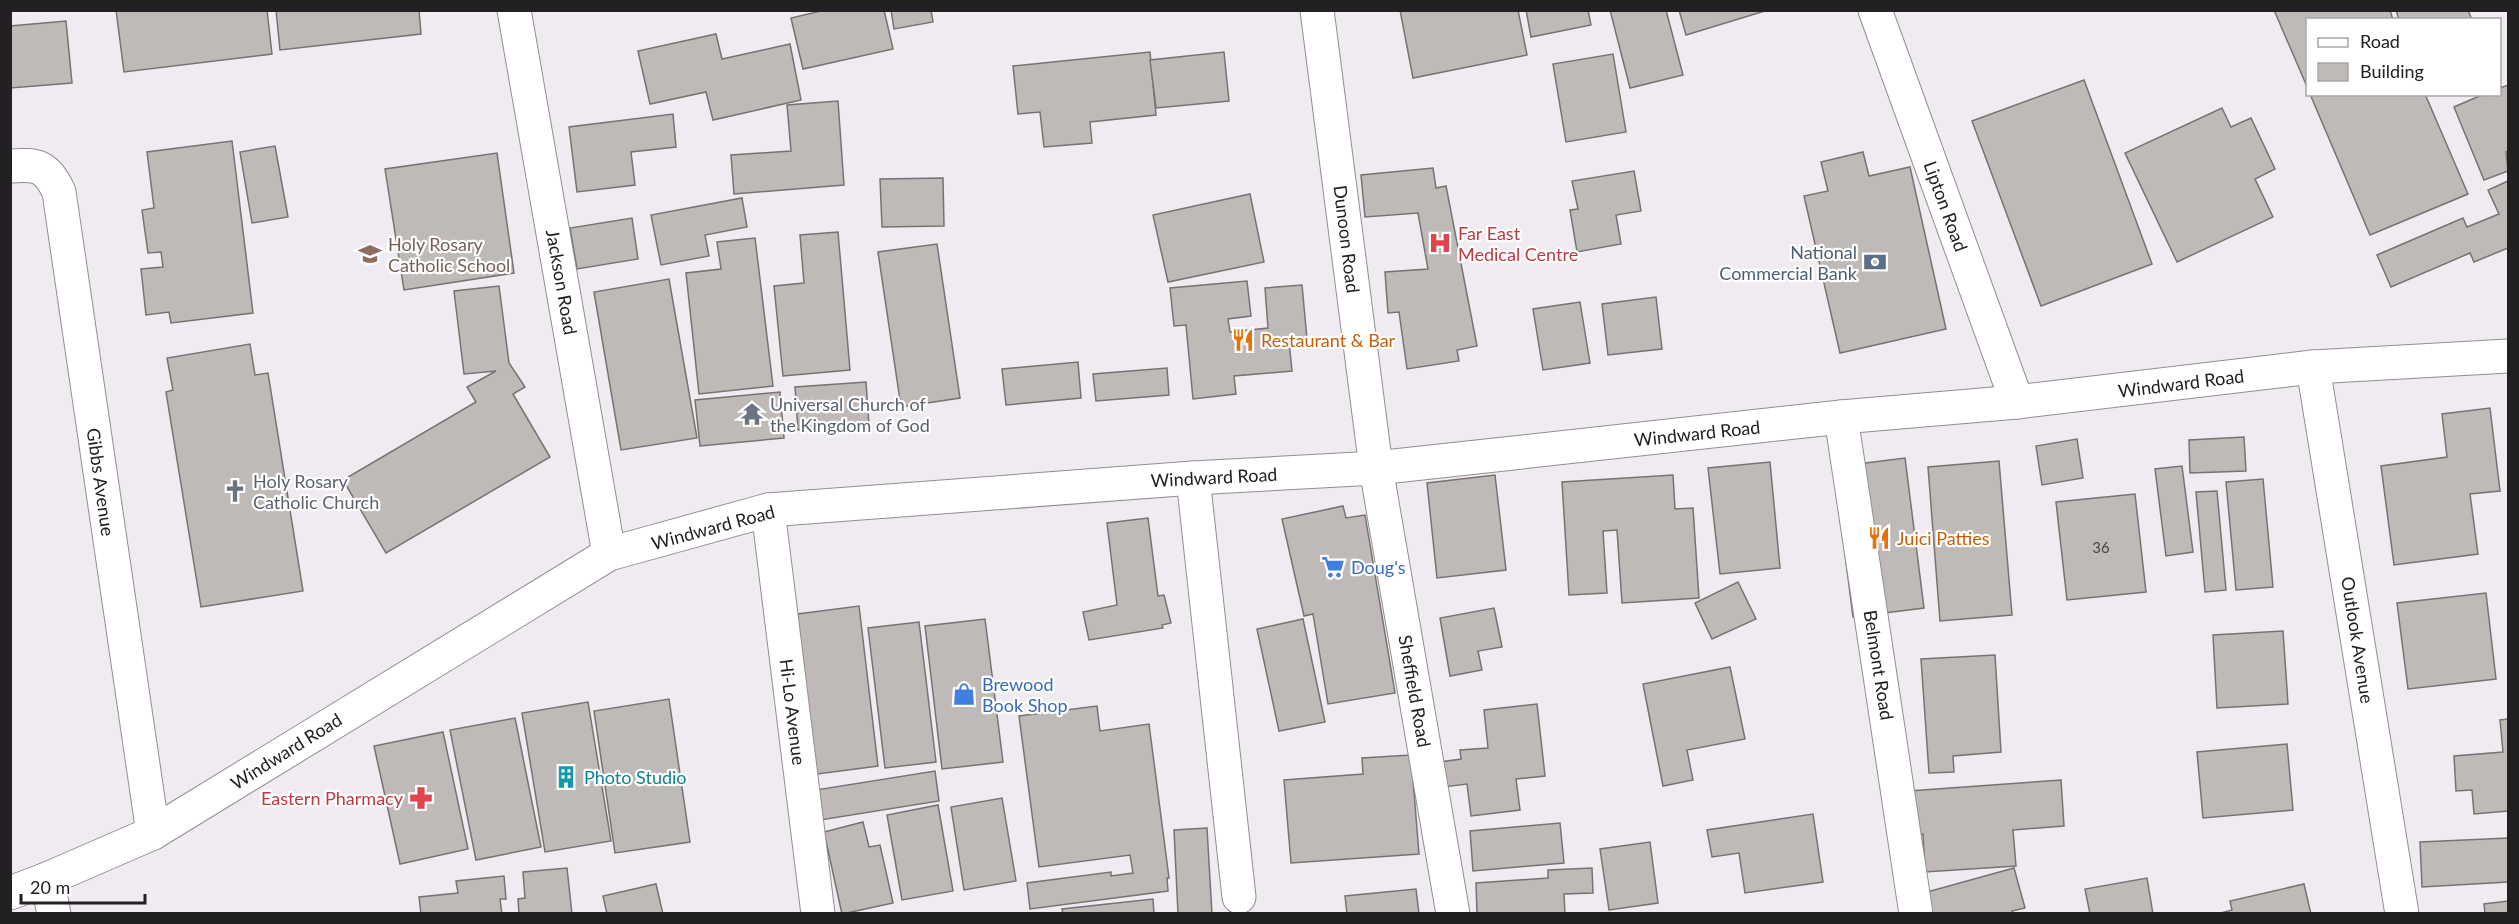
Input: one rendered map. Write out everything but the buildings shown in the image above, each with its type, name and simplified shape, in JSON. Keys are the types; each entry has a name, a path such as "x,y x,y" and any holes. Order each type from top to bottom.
{"street":[{"name":"Jackson Road","path":"514,10 609,554"},
{"name":"Dunoon Road","path":"1317,10 1376,468"},
{"name":"Lipton Road","path":"1875,10 2017,402"},
{"name":"Gibbs Avenue","path":"10,166 35,164 51,176 59,192 153,833"},
{"name":"Windward Road","path":"10,893 153,833 609,554 768,510 1193,478 1376,468 1841,417 2017,402 2313,367 2508,356"},
{"name":"Outlook Avenue","path":"2313,367 2402,914"},
{"name":"Belmont Road","path":"1841,417 1916,914"},
{"name":"Sheffield Road","path":"1376,468 1453,914"},
{"path":"1193,478 1239,897"},
{"name":"Hi-Lo Avenue","path":"768,510 818,914"},
{"path":"47,879 54,914"}],"place":[{"name":"Far East Medical Centre","path":"1440,243"},
{"name":"Holy Rosary Catholic School","path":"370,254"},
{"name":"National Commercial Bank","path":"1875,262"},
{"name":"Restaurant & Bar","path":"1243,340"},
{"name":"Universal Church of the Kingdom of God","path":"752,414"},
{"name":"Holy Rosary Catholic Church","path":"235,491"},
{"name":"Juici Patties","path":"1879,538"},
{"name":"Doug's","path":"1333,567"},
{"name":"Brewood Book Shop","path":"964,694"},
{"name":"Photo Studio","path":"566,777"},
{"name":"Eastern Pharmacy","path":"421,798"}]}
